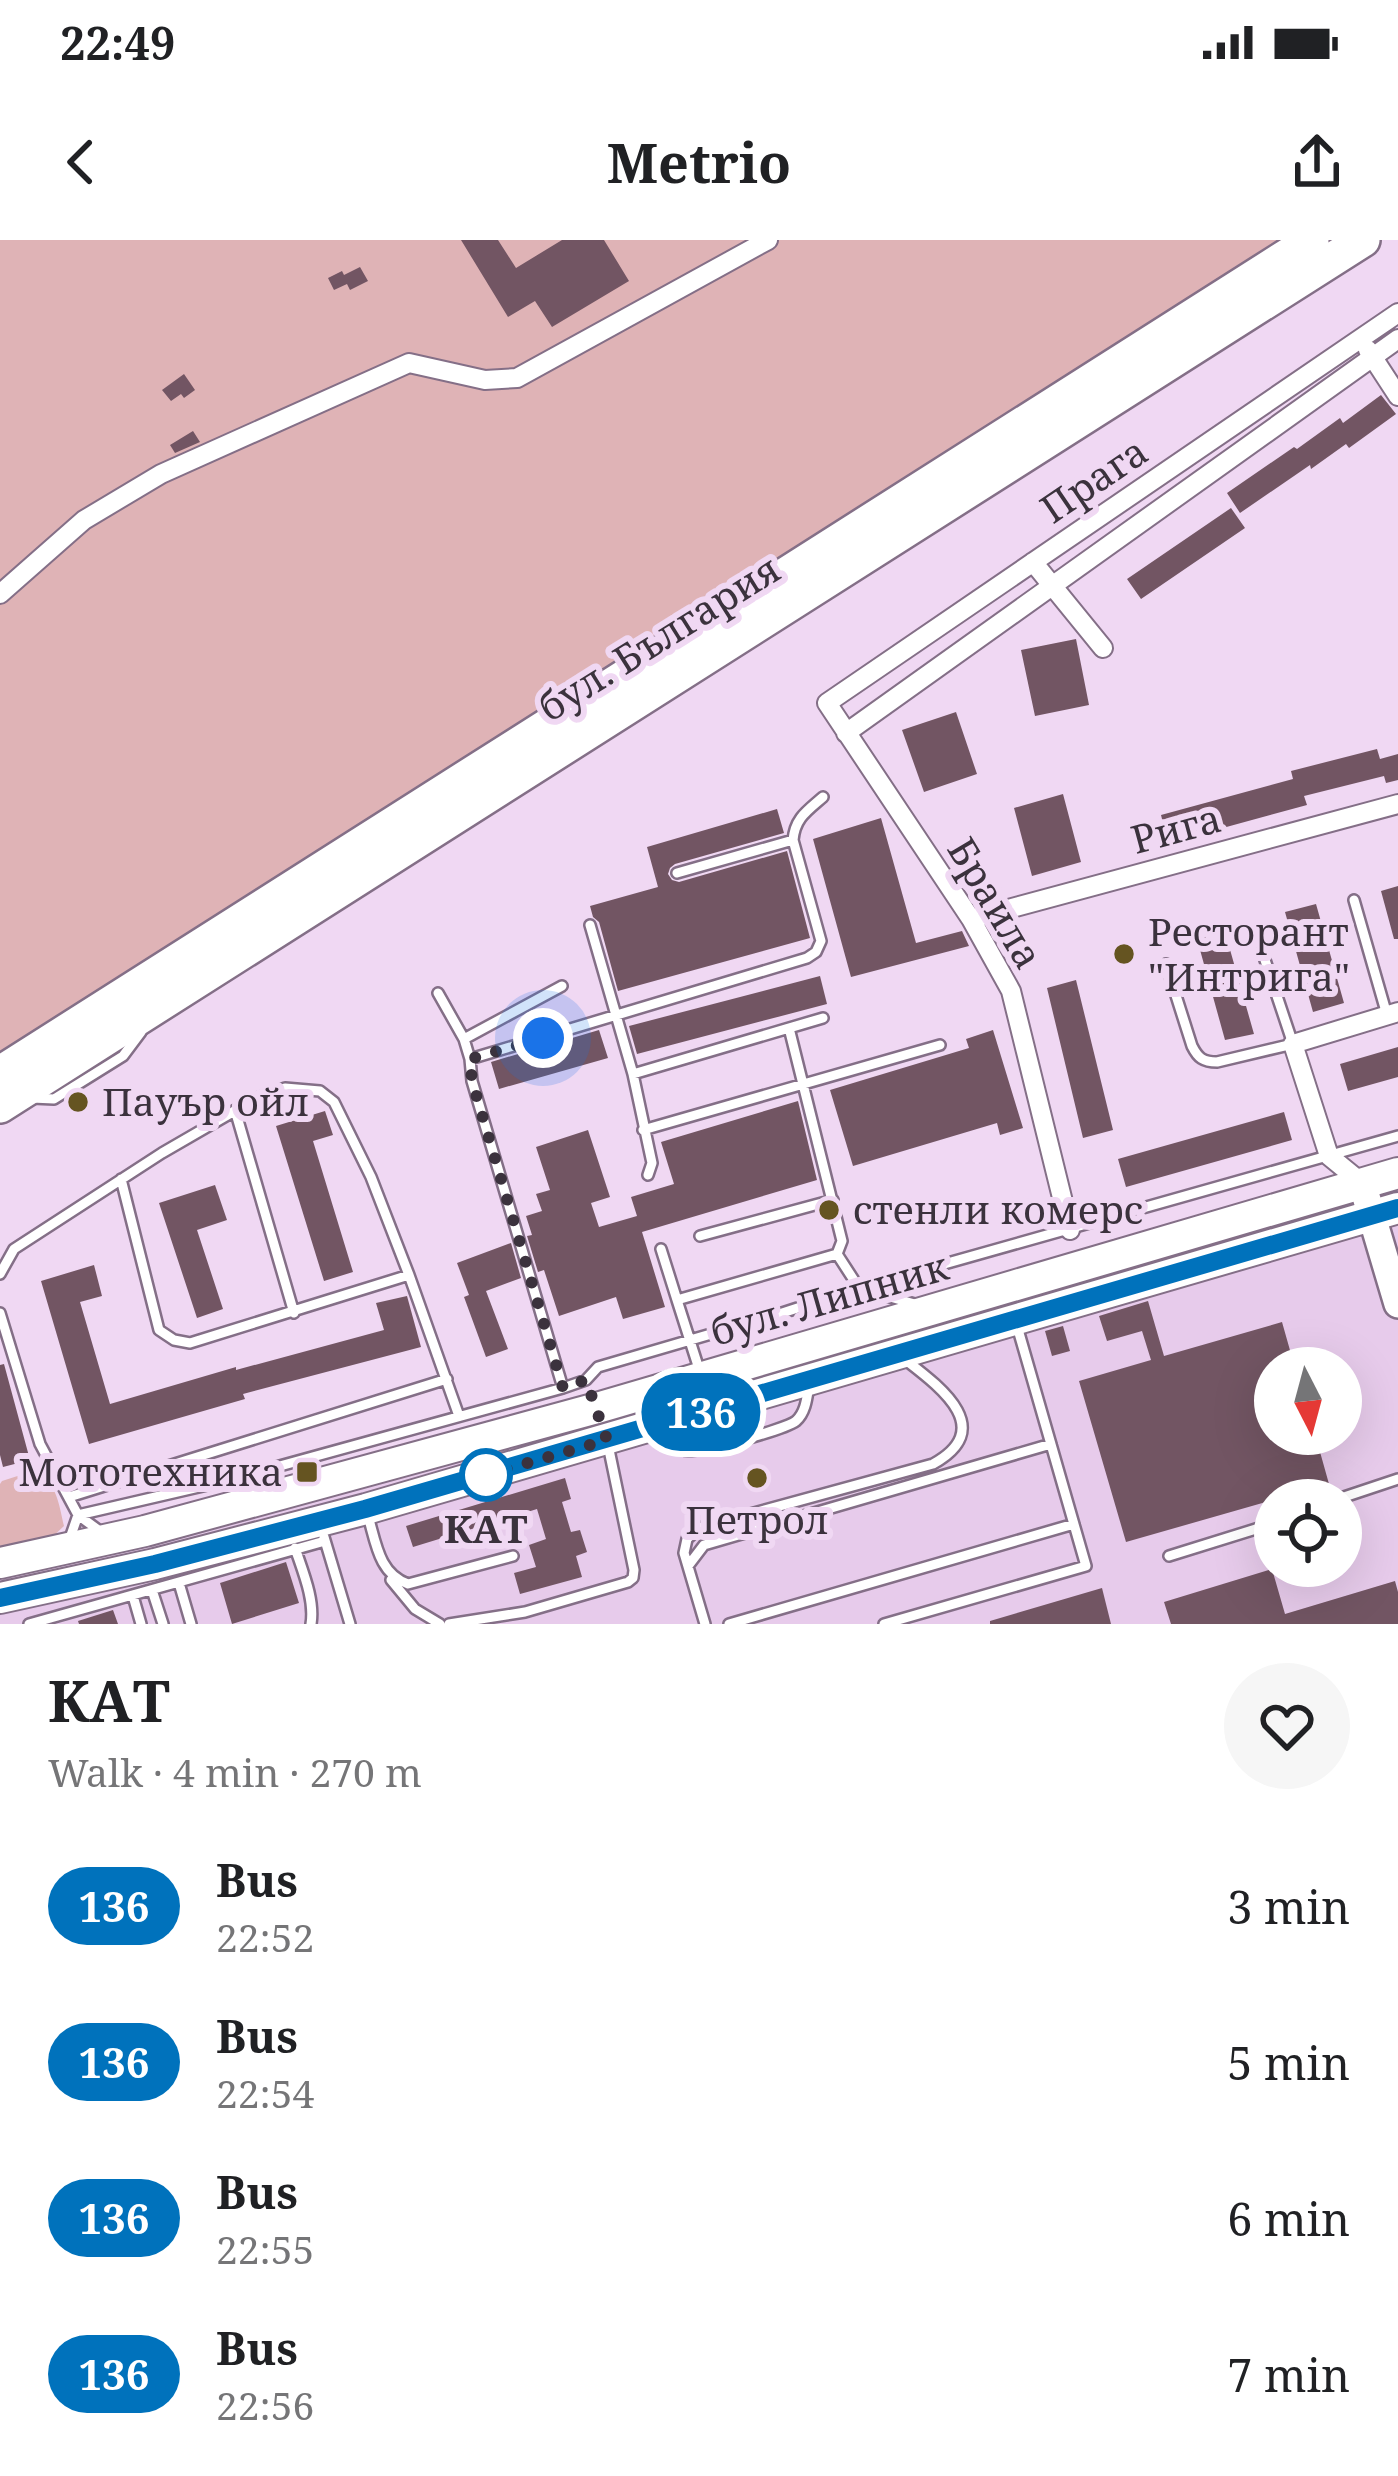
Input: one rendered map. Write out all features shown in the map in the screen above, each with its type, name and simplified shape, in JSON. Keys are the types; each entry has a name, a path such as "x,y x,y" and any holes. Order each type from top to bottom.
{"highway":[{"name":"бул. България","path":"5,1092 1312,240"},
{"name":"бул. България","path":"5,1092 161,1005 1363,240"}],"main road":[{"name":"бул. Липник","path":"0,1563 110,1538 592,1394 701,1377 1398,1173"},
{"name":"бул. Липник","path":"0,1598 109,1588 322,1531 365,1509 1385,1212"},
{"path":"592,1394 607,1440"}],"street":[{"path":"0,594 84,520 161,474 410,362 485,380 517,378 768,240"},
{"name":"Прага","path":"827,703 1398,313"},
{"path":"1360,338 1398,396"},
{"path":"846,733 1398,339"},
{"path":"1033,562 1102,649"},
{"name":"Браила","path":"827,703 971,919 1012,991 1070,1230"},
{"name":"Рига","path":"971,919 1398,804"},
{"path":"1392,1013 1293,1044 1329,1156 1362,1183 1385,1212 1398,1304"}],"lane":[{"path":"470,1059 771,970 816,952 819,928 794,840 799,817 823,797"},
{"path":"677,873 794,840"},
{"path":"1354,900 1392,1013"},
{"path":"590,925 632,1074 652,1163 648,1175"},
{"path":"1166,964 1192,1046 1206,1062 1293,1044 1261,948"},
{"path":"464,1039 562,986"},
{"path":"438,992 464,1039 472,1081 563,1388"},
{"path":"632,1074 823,1018"},
{"path":"789,1028 842,1241 837,1254"},
{"path":"644,1130 940,1046"},
{"path":"0,1274 14,1249 235,1110 285,1088 320,1091 334,1102 370,1177 459,1416"},
{"path":"235,1110 294,1313"},
{"path":"78,1515 229,1480 563,1388 592,1394 598,1366 1398,1136"},
{"path":"122,1179 159,1330 174,1340 190,1343 409,1275"},
{"path":"700,1236 833,1200"},
{"path":"662,1250 701,1377"},
{"path":"837,1254 859,1288 933,1309"},
{"path":"677,1300 837,1254"},
{"path":"0,1313 40,1444 78,1515 110,1538"},
{"path":"884,1624 1086,1566 1016,1321"},
{"path":"705,1624 684,1553 687,1539 699,1528 933,1464 952,1453 963,1432 960,1411 934,1382 899,1355"},
{"path":"69,1497 447,1379"},
{"path":"365,1509 385,1571 415,1609 444,1624 524,1612 634,1578 607,1440"},
{"path":"688,1566 704,1545 1051,1444"},
{"path":"1362,1491 1398,1479"},
{"path":"67,1548 78,1515"},
{"path":"729,1624 1074,1524"},
{"path":"1169,1556 1254,1530"},
{"path":"28,1624 109,1588 133,1596 296,1548 322,1531 350,1624"},
{"path":"296,1548 313,1615 311,1624"},
{"path":"385,1571 408,1583 513,1556"},
{"path":"178,1583 191,1624"},
{"path":"152,1590 163,1624"},
{"path":"133,1596 141,1624"}],"shaded area":[{"path":"0,240 1279,240 0,1064"},
{"path":"1398,1191 1398,1624 0,1624 0,1578 648,1409 848,1345 1079,1285"},
{"path":"30,1472 51,1485 64,1526 48,1541 0,1557 0,1484"}],"building":[{"path":"461,240 498,240 516,268 562,240 604,240 629,281 552,327 535,301 508,317"},
{"path":"360,267 368,281 350,290 347,284 334,290 328,278"},
{"path":"184,374 195,390 171,401 162,390"},
{"path":"1381,395 1396,414 1240,513 1227,493"},
{"path":"193,431 200,442 175,453 170,445"},
{"path":"1231,508 1245,528 1141,599 1127,579"},
{"path":"1076,639 1089,705 1035,716 1021,650"},
{"path":"956,712 977,774 924,792 902,730"},
{"path":"1377,749 1380,759 1398,754 1398,780 1386,783 1384,776 1304,796 1307,805 1168,843 1161,815 1293,779 1291,771"},
{"path":"1063,794 1081,862 1032,876 1014,808"},
{"path":"777,809 784,833 675,864 668,874 679,882 787,851 810,938 618,991 590,906 658,887 647,847"},
{"path":"881,818 916,943 962,931 969,946 851,977 813,839"},
{"path":"1398,886 1398,939 1394,939 1381,891"},
{"path":"1316,904 1344,1003 1313,1012 1285,912"},
{"path":"1225,932 1254,1034 1225,1040 1197,939"},
{"path":"820,976 827,1004 637,1054 629,1026"},
{"path":"1076,980 1113,1130 1083,1138 1047,988"},
{"path":"599,1030 608,1058 499,1089 491,1062"},
{"path":"993,1030 1023,1128 1000,1135 997,1123 853,1166 830,1090 969,1048 966,1039"},
{"path":"1398,1047 1398,1077 1348,1091 1340,1064"},
{"path":"798,1101 817,1180 642,1232 665,1307 623,1319 616,1297 559,1316 527,1236 532,1235 526,1216 542,1211 536,1194 550,1190 536,1147 588,1130 610,1197 591,1203 599,1227 637,1216 631,1197 674,1184 661,1142"},
{"path":"325,1111 333,1135 313,1141 353,1272 324,1281 276,1126"},
{"path":"1284,1112 1292,1140 1126,1187 1118,1159"},
{"path":"215,1185 227,1220 197,1230 223,1309 197,1318 159,1203"},
{"path":"511,1243 521,1278 486,1291 508,1349 486,1357 457,1263"},
{"path":"94,1265 102,1296 80,1302 110,1404 384,1330 376,1303 407,1296 421,1347 243,1394 245,1399 89,1444 41,1281"},
{"path":"1148,1301 1164,1356 1282,1322 1289,1347 1254,1347 1254,1455 1321,1455 1328,1479 1254,1479 1254,1505 1126,1542 1079,1381 1151,1360 1142,1331 1107,1341 1099,1316"},
{"path":"1063,1326 1070,1351 1052,1356 1045,1331"},
{"path":"4,1364 30,1460 3,1467 0,1365"},
{"name":"КАТ","path":"565,1478 571,1499 562,1502 571,1532 580,1530 587,1552 576,1556 582,1577 520,1594 514,1573 536,1567 529,1545 546,1539 537,1509 413,1547 406,1526"},
{"path":"286,1562 299,1603 232,1624 220,1583"},
{"path":"1254,1574 1254,1587 1277,1587 1285,1614 1395,1581 1398,1624 1171,1624 1164,1602"},
{"path":"1102,1588 1111,1624 990,1624 990,1621"},
{"path":"113,1610 118,1624 79,1624 78,1621"}],"bus line":[{"name":"136","path":"0,1598 155,1564 365,1509 1398,1208"}],"place":[{"name":"Ресторант \"Интрига\"","path":"1124,954"},
{"name":"Пауър ойл","path":"78,1102"},
{"name":"стенли комерс","path":"829,1210"},
{"name":"Мототехника","path":"307,1472"},
{"name":"КАТ","path":"486,1475"},
{"name":"Петрол","path":"757,1478"}],"route":[{"path":"486,1475 607,1440 586,1380 563,1388 472,1081 470,1059 543,1038"}]}
